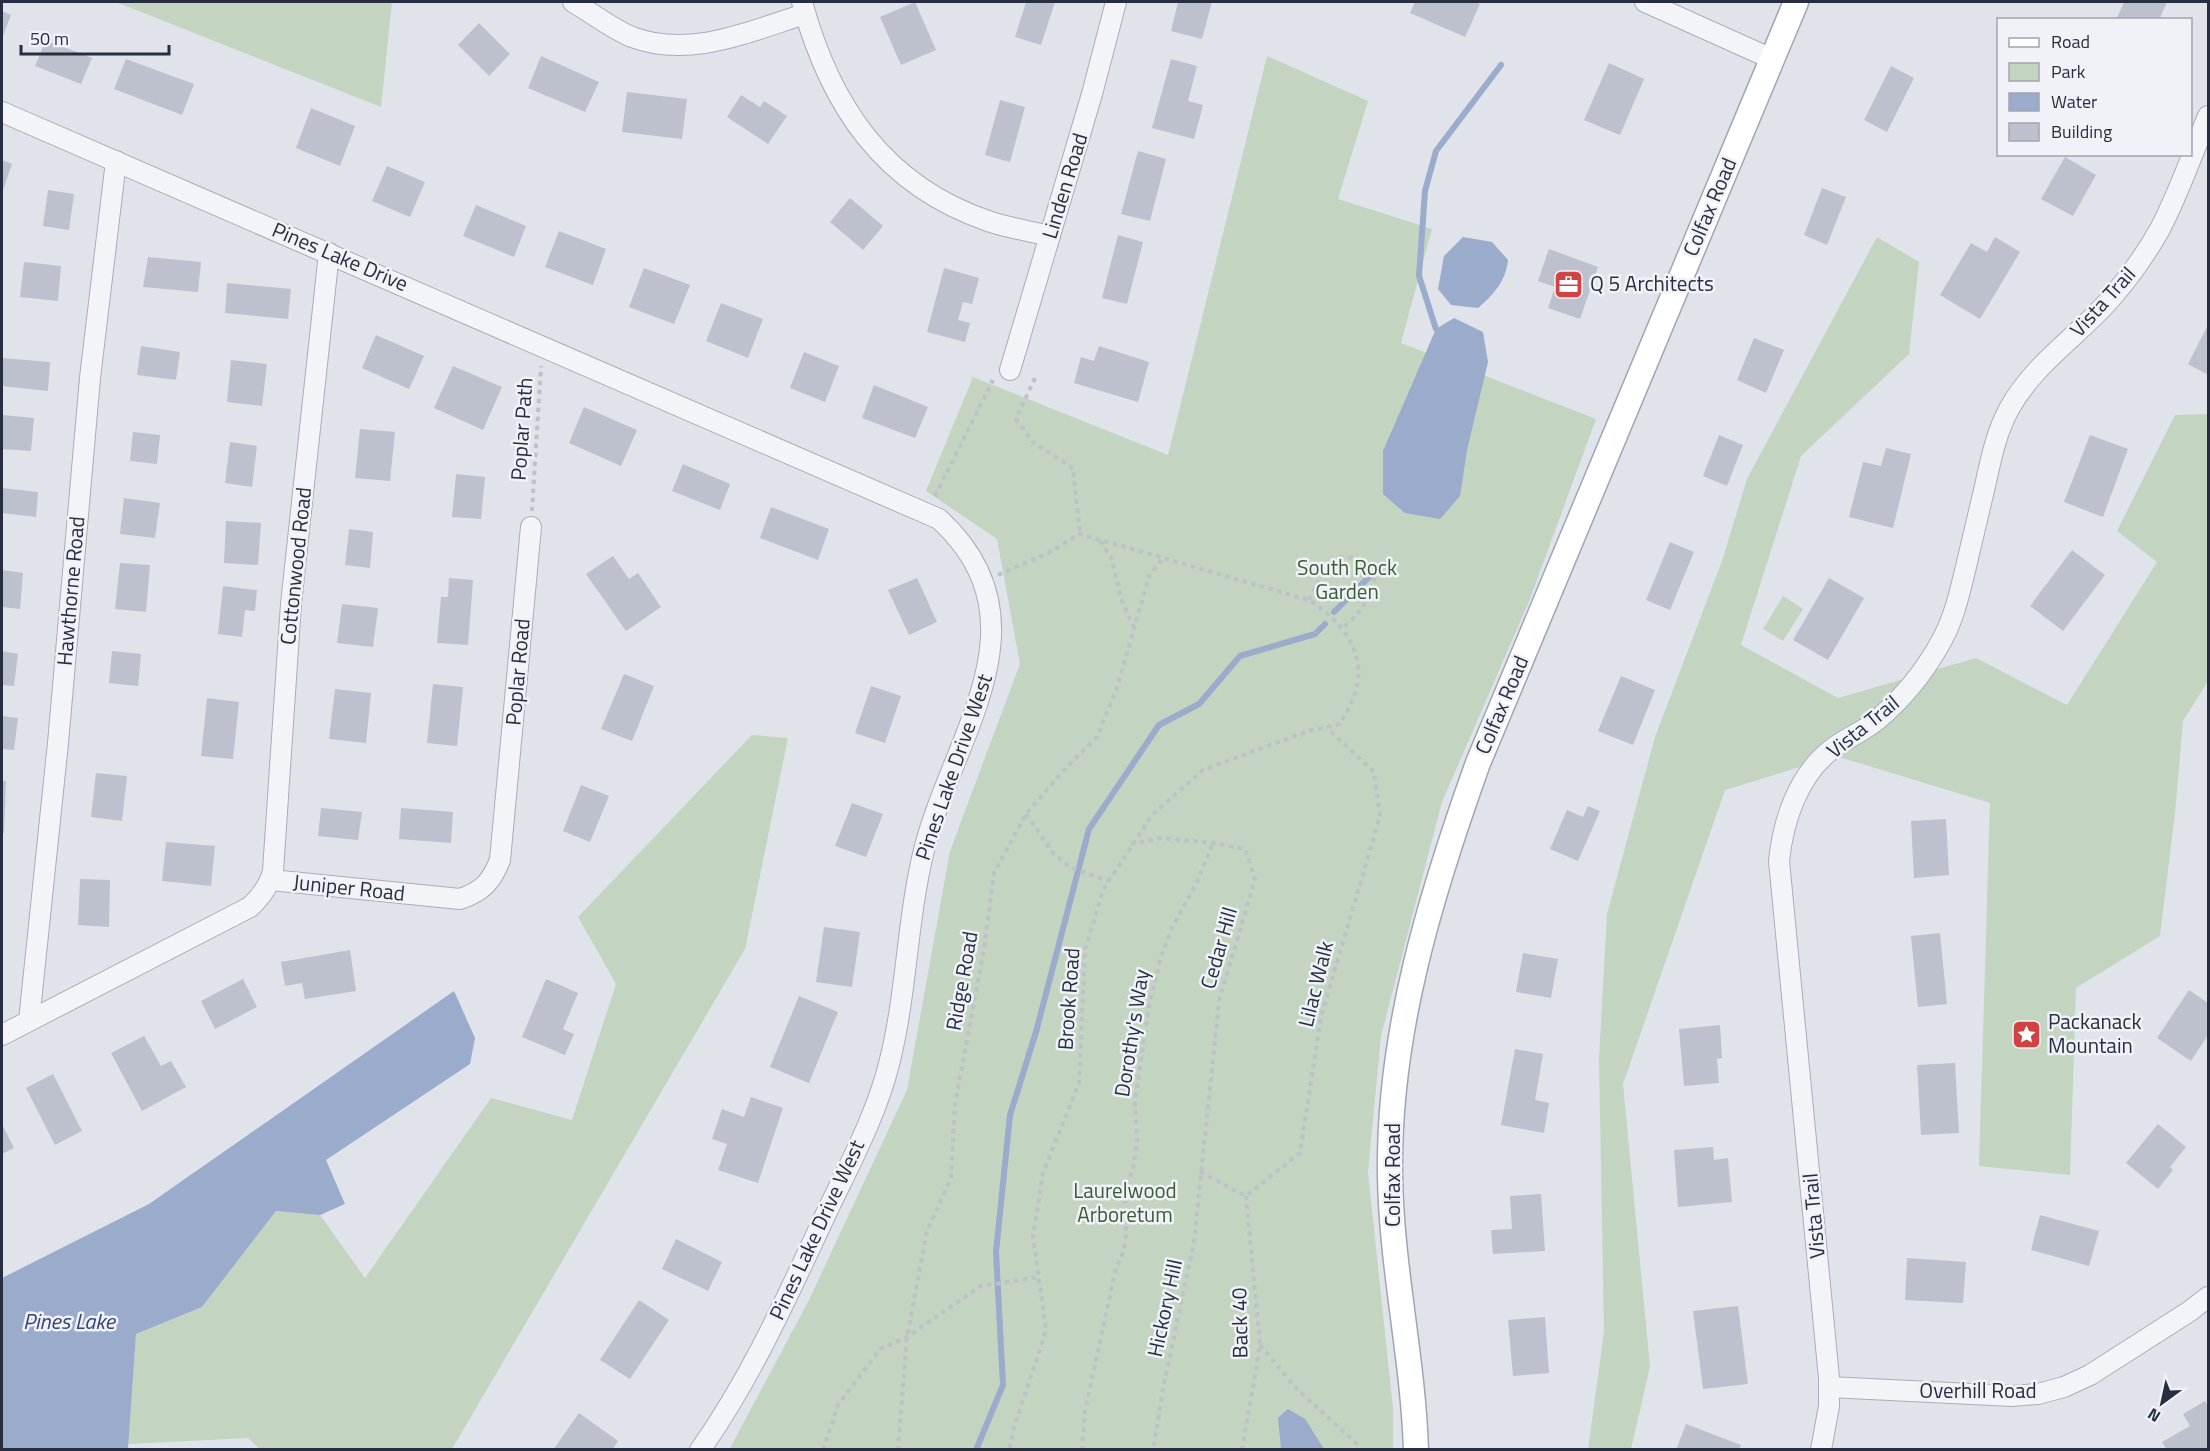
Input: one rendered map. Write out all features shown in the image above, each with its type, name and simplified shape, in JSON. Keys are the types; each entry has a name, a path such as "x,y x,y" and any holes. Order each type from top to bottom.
{"main road":[{"name":"Colfax Road","path":"1416,1449 1415,1417 1392,1224 1391,1121 1410,992 1428,915 1451,839 1478,763 1796,2"}],"street":[{"path":"573,2 630,36 654,44 681,46 708,43 804,8 817,50 830,81 849,115 871,145 897,171 948,204 988,221 1050,236"},
{"name":"Linden Road","path":"1003,374 1050,236 1092,94 1116,2"},
{"path":"1645,2 1772,59"},
{"name":"Pines Lake Drive","path":"2,112 679,404"},
{"name":"Vista Trail","path":"2192,154 2208,116"},
{"name":"Vista Trail","path":"1821,1449 1827,1416 1828,1387 1779,861 1788,813 1799,789 1814,768 1832,749 1876,721 1900,699 1921,674 1940,645 1954,616 1988,465 2009,409 2045,360 2086,325 2114,296 2139,263 2161,228 2191,156"},
{"name":"Hawthorne Road","path":"29,1021 58,743 90,378 116,161"},
{"name":"Cottonwood Road","path":"271,880 291,604 329,253"},
{"name":"Pines Lake Drive West","path":"679,404 939,519 958,536 973,557 984,581 991,638 988,669 980,699 931,825 920,868 897,1024 890,1060 879,1096 789,1292 728,1410 700,1449"},
{"name":"Poplar Road","path":"504,817 531,527"},
{"name":"Juniper Road","path":"2,1035 250,907 261,897 271,880 460,899 479,891 495,874 500,860 504,817"},
{"name":"Overhill Road","path":"1828,1387 2012,1396 2038,1394 2064,1387 2090,1376 2208,1297"}],"path":[{"name":"Poplar Path","path":"531,527 543,345"},
{"path":"932,502 1003,374"},
{"path":"993,577 1048,553 1080,534 1073,468 1034,443 1016,419 1035,378"},
{"name":"Brook Road","path":"1009,1449 1014,1427 1046,1331 1033,1236 1043,1173 1079,1083 1084,950 1103,890 1152,815 1203,770 1308,731 1340,724 1354,698 1359,669 1352,641 1329,613 1309,600 1080,534"},
{"path":"1100,540 1111,557 1122,601 1134,628"},
{"path":"1309,600 1326,567 1337,557 1354,558 1365,563 1376,574 1374,582 1369,596 1355,618 1342,628"},
{"name":"Ridge Road","path":"898,1449 907,1337 927,1231 951,1178 955,1104 984,949 994,873 1026,814 1063,771 1097,737 1117,688 1149,576 1163,558"},
{"name":"Lilac Walk","path":"1246,1196 1300,1153 1321,1017 1380,816 1374,772 1327,727"},
{"path":"1026,814 1054,854 1075,870 1109,881"},
{"name":"Cedar Hill","path":"1131,844 1161,838 1214,843 1245,849 1255,879 1219,1001 1200,1172"},
{"name":"Dorothy's Way","path":"1082,1449 1085,1411 1116,1268 1124,1251 1125,1191 1135,1160 1137,1142 1135,1101 1149,1006 1161,957 1171,930 1197,882 1214,843"},
{"path":"1200,1172 1246,1196"},
{"name":"Hickory Hill","path":"1153,1449 1194,1242 1200,1172"},
{"name":"Back 40","path":"1242,1449 1260,1345 1246,1196"},
{"path":"823,1449 838,1405 879,1349 907,1337 981,1286 1039,1277"},
{"path":"1260,1345 1297,1389 1357,1444 1359,1449"}],"green space":[{"path":"116,2 392,2 381,107"},
{"name":"Laurelwood Arboretum","path":"1267,56 1368,101 1338,199 1432,229 1401,343 1596,419 1530,599 1442,802 1381,1036 1368,1172 1393,1409 1393,1449 729,1450 809,1300 907,1090 950,851 1020,664 997,539 926,491 973,377 1168,455"},
{"path":"1877,237 1919,262 1909,354 1801,456 1741,645 1838,698 1976,658 2067,705 2157,562 2117,531 2175,415 2208,414 2208,681 2183,721 2175,813 2160,936 2076,988 2070,1175 1979,1166 1990,803 1836,756 1725,790 1623,1084 1650,1367 1631,1449 1588,1450 1604,1331 1599,1059 1607,914 1655,737 1722,561 1747,479"},
{"path":"1783,596 1803,609 1783,641 1763,629"},
{"path":"752,735 788,738 745,949 452,1449 260,1449 248,1438 128,1444 136,1334 202,1307 276,1211 320,1215 365,1278 491,1098 572,1120 616,984 578,917"}],"water":[{"path":"1463,237 1492,242 1508,260 1505,275 1498,287 1478,308 1451,305 1438,289 1444,256"},
{"path":"1454,318 1483,332 1488,362 1467,450 1460,496 1440,519 1405,513 1383,494 1383,451 1436,329"},
{"name":"Pines Lake","path":"454,991 475,1038 470,1064 326,1160 345,1204 320,1215 276,1211 202,1307 136,1334 128,1449 2,1449 2,1278 149,1204"},
{"path":"1288,1409 1305,1419 1324,1449 1281,1449 1278,1418"}],"building":[{"path":"915,2 936,50 901,65 880,17"},
{"path":"1026,2 1055,2 1041,45 1015,37"},
{"path":"1178,2 1212,2 1202,39 1171,31"},
{"path":"1415,2 1474,2 1480,4 1465,37 1410,13"},
{"path":"2124,2 2167,2 2160,18 2117,18"},
{"path":"2,11 11,15 2,38"},
{"path":"479,23 510,54 489,76 458,45"},
{"path":"46,40 92,58 81,84 35,66"},
{"path":"541,56 599,82 585,112 528,88"},
{"path":"126,59 194,84 182,115 114,89"},
{"path":"1171,59 1197,66 1188,101 1203,105 1194,139 1152,128"},
{"path":"1609,63 1644,79 1620,135 1584,120"},
{"path":"1891,66 1914,78 1887,132 1864,120"},
{"path":"627,92 687,99 682,139 622,132"},
{"path":"741,95 760,107 764,101 787,116 768,144 727,117"},
{"path":"1000,100 1025,107 1010,162 985,155"},
{"path":"311,108 355,126 340,166 296,148"},
{"path":"1138,151 1166,159 1150,221 1121,214"},
{"path":"2065,157 2096,175 2073,216 2041,199"},
{"path":"2,160 12,164 2,193"},
{"path":"387,166 425,182 410,217 372,201"},
{"path":"1822,188 1846,197 1827,245 1804,235"},
{"path":"48,190 74,194 69,230 43,226"},
{"path":"850,198 883,226 863,250 830,222"},
{"path":"476,205 526,226 514,257 463,236"},
{"path":"559,231 606,249 593,285 545,267"},
{"path":"1118,235 1143,242 1127,304 1102,298"},
{"path":"1995,237 2020,252 1980,319 1940,295 1971,243 1987,252"},
{"name":"Q 5 Architects","path":"1549,249 1598,267 1580,319 1548,308 1555,287 1538,281"},
{"path":"148,257 201,262 198,292 143,287"},
{"path":"24,262 61,266 58,301 20,297"},
{"path":"644,268 690,285 674,324 629,307"},
{"path":"944,268 979,278 972,304 963,302 958,320 970,323 965,342 927,332"},
{"path":"227,283 291,289 288,319 225,313"},
{"path":"721,303 763,319 748,358 706,341"},
{"path":"2208,325 2208,375 2188,364"},
{"path":"376,335 424,356 409,389 362,368"},
{"path":"1754,338 1784,350 1766,393 1737,380"},
{"path":"141,346 180,352 176,380 137,375"},
{"path":"1099,346 1149,362 1138,402 1074,383 1081,357 1094,361"},
{"path":"804,352 839,366 825,402 790,388"},
{"path":"2,358 50,362 48,391 2,386"},
{"path":"231,360 267,364 262,406 227,402"},
{"path":"453,366 502,387 483,430 434,408"},
{"path":"874,385 928,407 915,438 862,418"},
{"path":"584,407 637,430 621,466 569,443"},
{"path":"3,415 34,418 31,451 2,449"},
{"path":"360,429 395,432 390,481 355,478"},
{"path":"133,432 160,435 157,464 130,461"},
{"path":"1719,435 1743,445 1727,486 1703,476"},
{"path":"2090,435 2128,449 2103,517 2064,502"},
{"path":"230,442 257,446 252,487 225,483"},
{"path":"1886,448 1911,454 1893,528 1849,517 1863,462 1881,466"},
{"path":"683,464 730,484 720,510 672,491"},
{"path":"456,474 485,477 481,519 452,517"},
{"path":"2,488 38,492 36,517 2,513"},
{"path":"124,498 160,503 155,538 120,534"},
{"path":"771,507 829,529 818,560 760,538"},
{"path":"226,521 261,523 258,565 224,563"},
{"path":"349,529 373,532 370,568 345,565"},
{"path":"1670,542 1694,552 1670,610 1646,600"},
{"path":"2072,550 2105,575 2063,631 2030,606"},
{"path":"613,556 629,579 638,573 661,607 626,631 586,574"},
{"path":"120,563 150,565 146,612 115,609"},
{"path":"2,570 23,573 20,609 2,607"},
{"path":"449,578 473,580 468,645 437,643 441,597 448,597"},
{"path":"917,578 937,622 909,635 888,590"},
{"path":"1829,578 1864,598 1828,660 1793,640"},
{"path":"223,586 257,590 255,611 245,610 242,637 218,634"},
{"path":"342,604 378,608 373,647 337,643"},
{"path":"2,651 18,654 14,686 2,685"},
{"path":"112,651 141,654 138,686 109,683"},
{"path":"624,674 654,686 632,741 601,729"},
{"path":"1621,676 1655,690 1633,745 1598,731"},
{"path":"433,684 463,687 457,746 427,743"},
{"path":"871,686 901,696 885,743 855,733"},
{"path":"335,689 371,693 366,743 329,739"},
{"path":"207,698 239,702 233,759 201,756"},
{"path":"2,716 18,718 14,750 2,749"},
{"path":"96,773 127,776 122,821 91,817"},
{"path":"2,781 6,781 4,833 2,833"},
{"path":"581,785 609,796 590,842 563,831"},
{"path":"852,803 883,814 866,857 835,846"},
{"path":"1588,806 1600,811 1578,861 1550,849 1567,810 1583,817"},
{"path":"321,808 362,812 358,840 318,836"},
{"path":"401,808 453,812 451,843 399,839"},
{"path":"1946,819 1949,875 1914,878 1911,821"},
{"path":"166,842 215,846 211,886 162,881"},
{"path":"80,879 110,880 109,927 78,925"},
{"path":"824,927 860,932 852,987 816,982"},
{"path":"1940,933 1947,1004 1918,1007 1911,936"},
{"path":"350,950 356,991 305,999 302,983 285,986 281,962"},
{"path":"1523,953 1558,959 1551,998 1516,992"},
{"path":"243,979 257,1007 215,1029 201,1001"},
{"path":"546,979 578,993 563,1029 574,1034 565,1055 522,1037"},
{"path":"2189,990 2208,1003 2208,1035 2191,1061 2157,1038"},
{"path":"799,996 838,1012 809,1083 770,1067"},
{"path":"1720,1025 1722,1058 1717,1059 1719,1083 1684,1086 1679,1029"},
{"path":"144,1036 161,1066 171,1061 186,1087 142,1111 111,1053"},
{"path":"1515,1049 1543,1054 1535,1100 1549,1103 1544,1133 1501,1125"},
{"path":"1955,1063 1959,1133 1921,1135 1917,1065"},
{"path":"53,1074 82,1131 55,1145 26,1088"},
{"path":"751,1097 783,1108 758,1183 718,1170 727,1144 712,1139 722,1109 744,1117"},
{"path":"2,1124 14,1148 2,1154"},
{"path":"2158,1124 2186,1147 2170,1167 2173,1170 2158,1189 2126,1163"},
{"path":"1713,1147 1714,1160 1728,1158 1732,1202 1678,1207 1674,1150"},
{"path":"1541,1194 1545,1251 1493,1254 1491,1230 1512,1229 1510,1196"},
{"path":"2040,1215 2099,1231 2089,1266 2031,1250"},
{"path":"676,1239 722,1262 708,1291 662,1269"},
{"path":"1907,1258 1966,1262 1963,1303 1905,1300"},
{"path":"639,1300 669,1320 630,1379 600,1360"},
{"path":"1738,1306 1748,1384 1703,1389 1693,1311"},
{"path":"1545,1317 1549,1373 1513,1376 1508,1320"},
{"path":"2205,1401 2208,1407 2208,1450 2167,1450 2162,1442 2190,1426 2183,1414"},
{"path":"579,1413 618,1441 612,1450 553,1450"},
{"path":"1686,1424 1741,1445 1739,1450 1676,1450"}],"waterway":[{"path":"1436,329 1419,276 1425,191 1436,151 1501,65"},
{"path":"1334,612 1372,574"},
{"path":"976,1450 1003,1385 996,1252 1010,1115 1036,1032 1089,829 1159,725 1199,704 1240,656 1315,634 1325,624"}],"place":[{"name":"Q 5 Architects","path":"1569,284"},
{"name":"Packanack Mountain","path":"2027,1034"}],"park label":[{"name":"South Rock Garden","path":"1347,580"}]}
